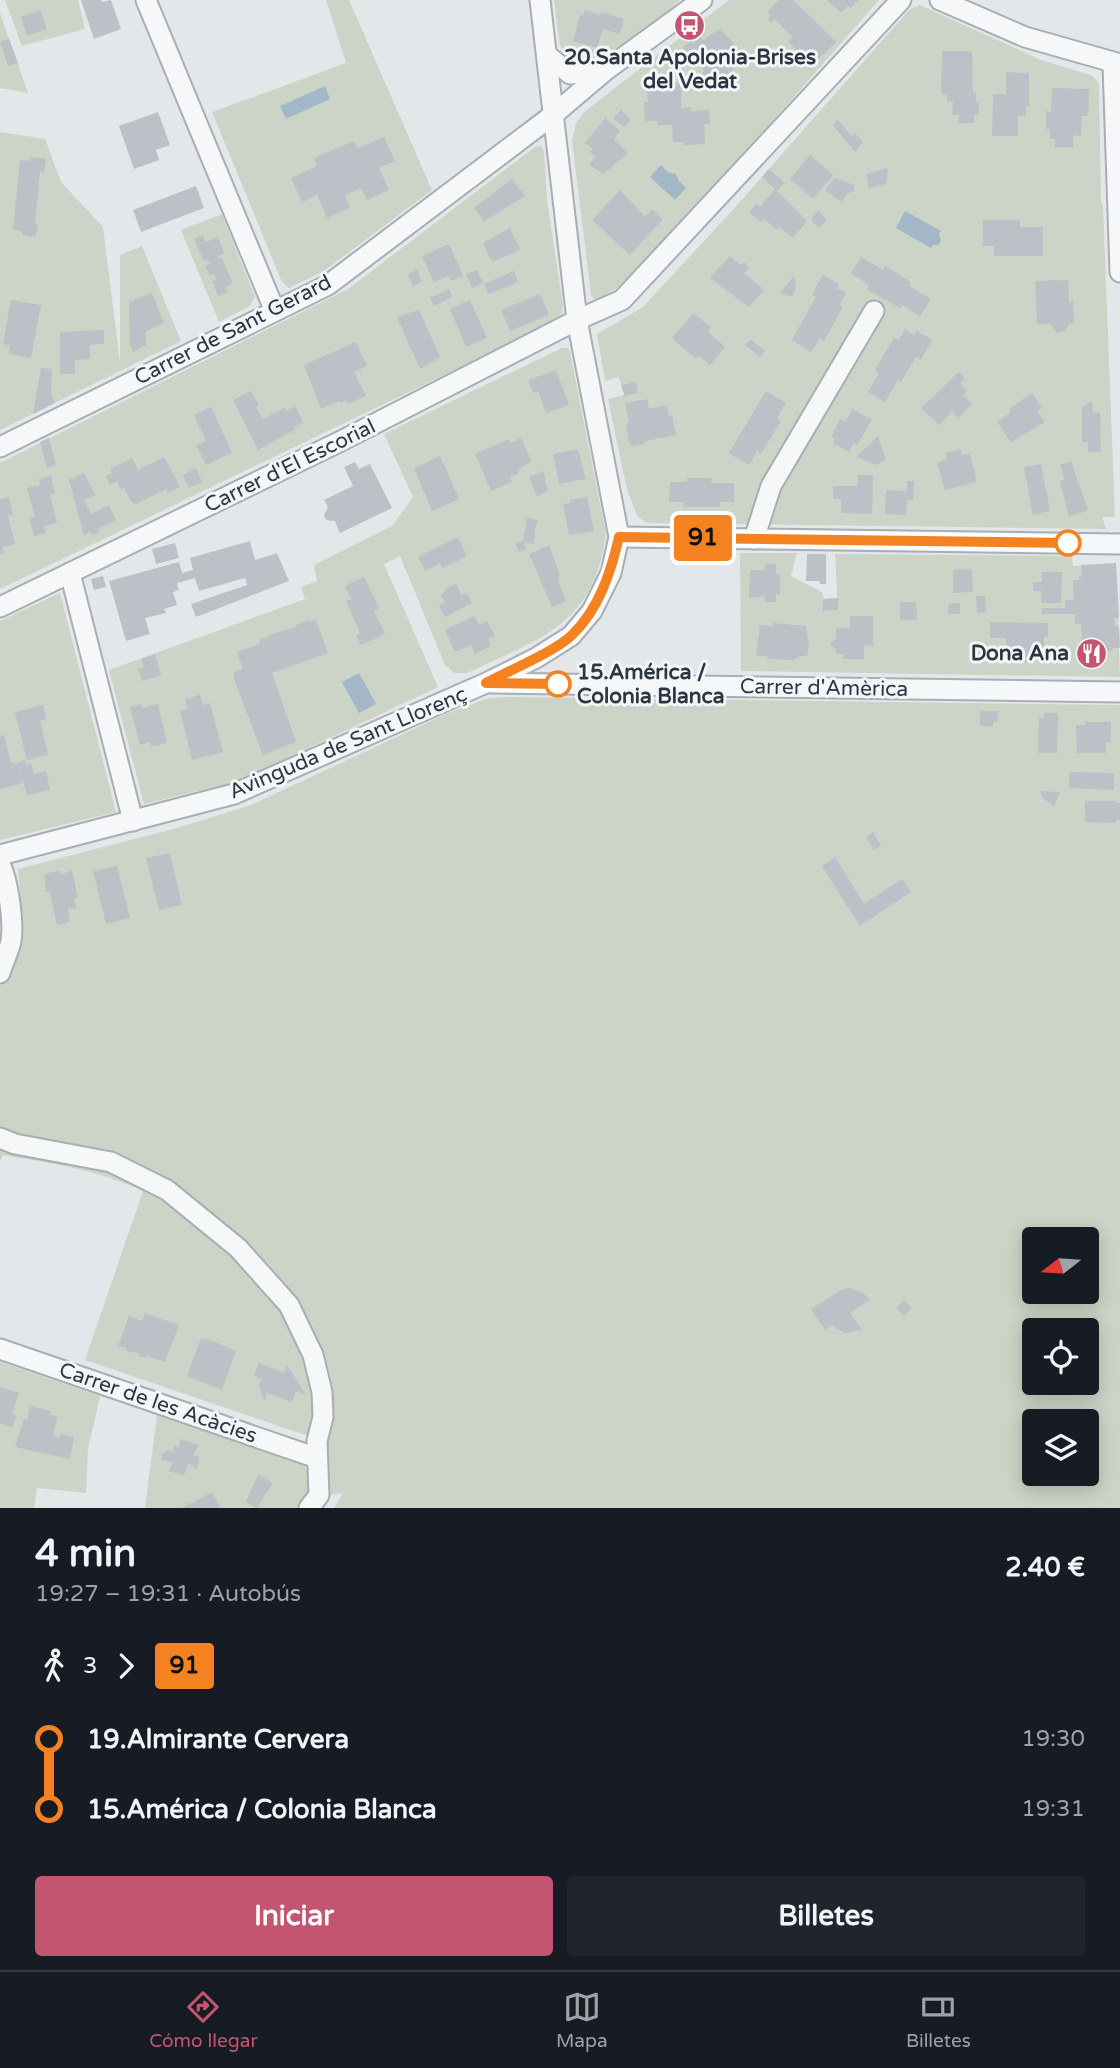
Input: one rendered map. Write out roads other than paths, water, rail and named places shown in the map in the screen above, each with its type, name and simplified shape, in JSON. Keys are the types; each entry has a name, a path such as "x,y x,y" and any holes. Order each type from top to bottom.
{"street":[{"path":"146,0 274,309"},
{"name":"Avinguda de Sant Llorenç","path":"0,855 234,794 486,683 571,636 592,611 611,573 619,537 577,320 540,0"},
{"name":"Carrer d'El Escorial","path":"0,607 622,300 901,0"},
{"path":"940,0 984,9 1025,37 1116,64 1120,272"},
{"name":"Carrer de Sant Gerard","path":"0,447 274,309 328,285 699,1"},
{"path":"547,54 570,74 606,70"},
{"path":"754,539 771,486 874,312"},
{"path":"619,537 1120,544"},
{"path":"70,573 133,821"},
{"name":"Carrer d'Amèrica","path":"486,683 1120,692"},
{"path":"0,864 4,871 9,905 11,941 0,973"},
{"path":"0,1138 15,1144 111,1163 167,1190 238,1248 289,1305 313,1355 322,1392 323,1417 317,1441 319,1495 309,1508"},
{"name":"Carrer de les Acàcies","path":"0,1349 317,1458"}],"water":[{"path":"325,86 330,99 286,119 280,106"},
{"path":"661,165 668,172 676,174 686,188 675,200 650,177"},
{"path":"905,211 941,231 938,245 931,248 896,228"},
{"path":"359,673 376,704 359,713 342,682"}],"place":[{"name":"20.Santa Apolonia-Brises del Vedat","path":"690,25"},
{"name":"Dona Ana","path":"1092,653"},
{"name":"15.América / Colonia Blanca","path":"558,684"}]}
